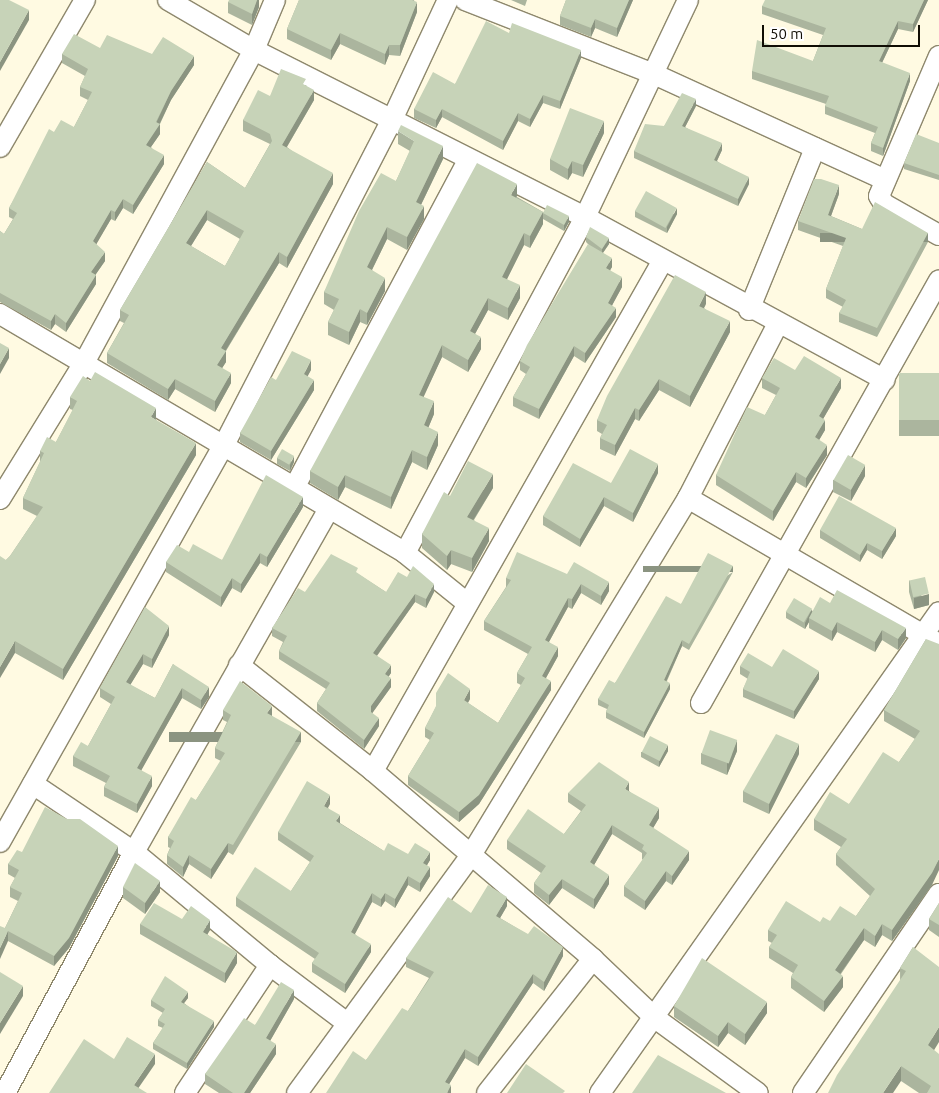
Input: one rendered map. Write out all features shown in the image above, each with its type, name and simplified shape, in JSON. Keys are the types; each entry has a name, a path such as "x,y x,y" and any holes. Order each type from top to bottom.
{"street":[{"path":"0,147 85,0"},
{"path":"168,0 254,50 468,161 585,217 749,310 885,380"},
{"path":"0,499 84,363 254,50 275,0"},
{"path":"0,842 223,446 391,122 448,0"},
{"path":"466,0 656,75 885,180"},
{"path":"405,553 585,217 656,75 688,0"},
{"path":"939,56 879,196 884,204 939,236"},
{"path":"749,310 815,148"},
{"path":"294,488 468,161"},
{"path":"373,770 662,262"},
{"path":"701,703 786,556 939,280"},
{"path":"0,314 294,488 328,511 405,553 467,603"},
{"path":"297,1093 471,856 688,498 778,324"},
{"path":"688,498 931,640"},
{"path":"5,1093 134,852 328,511"},
{"path":"600,1093 931,640 939,612"},
{"path":"239,665 373,770 593,959 655,1018 758,1093"},
{"path":"33,784 134,852 270,965 348,1022"},
{"path":"803,1093 939,894"},
{"path":"487,1093 593,959"},
{"path":"185,1093 270,965"}],"building":[{"path":"0,0 9,0 29,10 0,62"},
{"path":"229,0 257,0 252,14 228,2"},
{"path":"299,0 412,0 417,2 400,45 389,45 385,54 340,33 331,50 287,29"},
{"path":"566,0 629,0 617,28 595,19 591,28 560,16"},
{"path":"765,0 924,0 913,24 898,21 879,61 910,73 883,148 871,143 878,127 825,106 829,96 752,71 757,40 813,61 826,28 762,6"},
{"path":"486,21 509,33 512,23 581,50 560,101 543,95 530,119 518,113 503,141 442,109 436,120 414,109 433,72 455,84"},
{"path":"74,34 100,48 107,35 152,54 163,37 194,56 171,91 156,122 160,124 146,145 164,155 133,205 123,199 115,212 111,210 93,241 105,252 91,272 96,275 66,323 55,314 51,321 0,293 0,231 4,234 17,213 9,208 49,129 54,132 61,120 74,127 92,92 80,87 88,69 62,54"},
{"path":"281,69 306,79 303,84 314,90 282,145 333,173 287,257 279,252 221,348 226,351 217,365 231,373 215,401 175,379 168,389 107,353 129,315 120,310 207,162 245,188 272,141 270,134 243,120 258,90 270,96","holes":["207,210 244,231 225,266 186,243"]},
{"path":"682,93 696,99 682,126 722,143 714,160 749,177 738,199 634,151 645,124 664,126"},
{"path":"570,108 604,121 583,165 572,161 568,169 550,159"},
{"path":"401,125 443,146 416,202 424,206 407,237 387,227 367,267 385,278 367,313 360,309 349,332 328,322 339,299 324,292 359,211 381,173 396,181 414,141 398,131"},
{"path":"916,134 939,143 939,175 904,163"},
{"path":"477,163 517,184 511,195 543,212 530,236 524,233 502,277 520,285 508,308 488,298 470,331 481,337 468,360 442,345 419,395 434,401 424,425 438,432 427,457 412,450 391,497 345,475 338,487 310,471"},
{"path":"814,179 821,179 839,185 828,215 862,229 875,202 928,233 877,328 839,313 846,300 826,289 846,238 798,221"},
{"path":"646,191 677,208 665,228 635,211"},
{"path":"547,205 569,216 564,225 543,213"},
{"path":"590,227 609,238 602,249 586,237"},
{"path":"588,244 612,258 606,268 622,277 608,303 616,308 585,353 574,346 539,409 513,397 530,367 520,361 527,345"},
{"path":"675,275 706,292 699,306 730,321 690,396 659,379 639,410 635,408 615,445 600,438 607,425 597,420 607,396"},
{"path":"0,343 9,348 0,364"},
{"path":"292,351 311,360 304,374 314,380 271,451 240,433 271,377 276,380"},
{"path":"804,356 841,378 819,416 825,420 815,437 827,445 806,478 796,472 773,511 716,475 747,407 765,415 780,388 762,378 774,358 795,370"},
{"path":"95,372 156,408 151,417 196,443 63,669 15,641 0,667 0,556 6,560 10,556 43,507 23,498 44,453 40,451 47,437 56,442 77,401 70,397 83,376 90,381"},
{"path":"899,373 939,373 939,420 899,420"},
{"path":"282,449 294,456 289,465 277,458"},
{"path":"630,449 658,464 633,513 604,497 580,539 543,516 573,463 611,483"},
{"path":"848,455 865,465 851,490 834,480"},
{"path":"468,461 493,474 467,517 489,528 472,558 451,550 447,556 422,534 444,492 450,496"},
{"path":"266,475 303,497 267,557 260,553 241,584 232,578 221,597 166,562 177,545 189,552 193,544 222,560"},
{"path":"839,496 896,528 882,551 867,543 860,555 820,530"},
{"path":"517,552 567,574 574,562 609,582 601,596 581,584 572,599 568,598 545,640 558,647 542,676 551,681 479,795 459,812 408,776 434,733 425,728 436,706 436,693 448,673 470,689 464,700 498,723 525,678 517,673 532,647 484,621 511,580 506,578"},
{"path":"708,553 733,566 689,644 682,640 664,680 670,683 644,732 606,712 609,705 598,699 609,680 615,683 666,596 681,604"},
{"path":"331,554 358,568 356,572 386,592 398,572 407,577 413,566 434,584 426,599 415,594 373,653 391,665 385,674 391,678 371,706 371,712 379,718 364,740 317,703 330,683 279,651 287,636 272,628 298,588 305,592"},
{"path":"925,577 929,594 913,597 909,581"},
{"path":"837,590 906,628 898,639 882,630 875,642 837,622 832,631 809,618 820,597 830,603"},
{"path":"794,598 812,609 804,623 786,612"},
{"path":"145,607 169,626 152,659 143,654 126,682 155,698 173,664 209,687 201,700 182,688 137,768 152,776 137,804 104,787 110,776 73,756 81,742 88,746 115,697 100,688"},
{"path":"926,639 939,644 939,859 932,873 892,930 882,924 875,936 864,928 835,970 843,976 824,1001 791,977 798,965 769,947 777,935 768,930 786,901 820,922 823,917 830,921 840,906 856,916 875,889 836,854 847,839 814,819 830,792 849,804 883,752 899,762 920,731 884,710"},
{"path":"783,649 819,671 794,711 743,689 750,672 740,666 748,653 772,667"},
{"path":"240,681 272,706 267,713 301,732 233,845 228,843 211,869 189,855 183,867 167,855 174,841 168,837 191,797 196,800 225,753 215,748 231,715 223,710"},
{"path":"710,730 737,740 729,763 701,753"},
{"path":"776,734 799,744 769,804 743,791"},
{"path":"650,736 668,745 660,761 642,752"},
{"path":"599,762 629,782 625,789 659,808 649,825 689,851 672,876 666,871 645,901 624,886 647,853 642,849 644,845 612,825 590,862 609,875 594,899 562,879 549,895 534,883 546,866 507,840 528,809 564,834 586,805 568,793"},
{"path":"307,781 330,795 324,806 340,815 336,821 384,851 388,843 408,854 415,843 430,852 423,863 430,867 420,883 408,876 395,899 385,893 381,899 372,893 351,932 371,944 345,984 312,963 319,953 236,897 255,867 291,891 314,856 278,832"},
{"path":"45,807 67,819 80,819 118,846 69,938 54,956 8,931 0,948 0,926 5,928 22,893 10,887 19,870 8,864 17,850 22,852"},
{"path":"135,863 160,881 145,903 123,887"},
{"path":"488,885 507,897 496,916 528,934 534,926 563,947 544,982 533,974 478,1057 465,1049 445,1082 451,1085 447,1093 326,1093 353,1051 366,1060 402,1008 408,1011 434,972 406,958 448,897 471,913"},
{"path":"154,903 182,919 191,906 210,920 203,932 237,952 225,973 140,924"},
{"path":"939,903 939,925 929,919"},
{"path":"913,947 939,967 939,1027 928,1045 939,1054 939,1093 927,1093 931,1086 901,1066 883,1093 828,1093 837,1075 906,971 900,968"},
{"path":"702,958 767,1002 745,1034 728,1022 718,1036 674,1006"},
{"path":"0,972 23,986 0,1023"},
{"path":"165,976 188,992 181,1002 214,1021 187,1063 153,1043 165,1024 158,1020 165,1009 151,1000"},
{"path":"281,982 294,990 266,1038 276,1044 244,1093 233,1093 205,1074 244,1018 255,1025"},
{"path":"127,1037 155,1054 134,1085 147,1093 49,1093 84,1039 114,1059"},
{"path":"658,1055 726,1093 632,1093"},
{"path":"526,1064 565,1091 563,1093 507,1093"}]}
